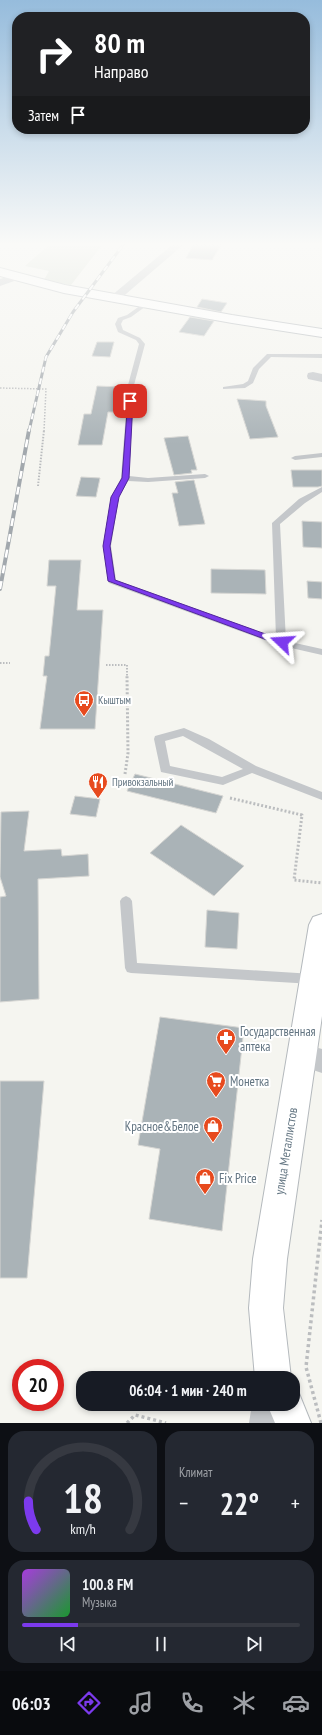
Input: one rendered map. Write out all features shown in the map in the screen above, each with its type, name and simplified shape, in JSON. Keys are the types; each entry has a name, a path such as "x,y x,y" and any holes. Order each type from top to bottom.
{"main road":[{"path":"191,311 322,333"},
{"name":"улица Металлистов","path":"272,1371 266,1308 270,1259 311,1058 313,979 322,925"},
{"path":"287,1411 293,1423"}],"street":[{"path":"265,1423 267,1411"}],"lane":[{"path":"136,311 129,316 120,319 118,324 120,330 138,339 142,344 131,385 125,478 115,497 107,546 112,581 282,642 322,652"},
{"path":"224,388 245,386 251,382 256,368 269,355 322,356"},
{"path":"295,458 322,455"},
{"path":"125,478 148,480 205,476"},
{"path":"282,642 276,523 302,501 322,489"},
{"path":"252,769 223,782 165,769 159,739 184,732 206,742 252,769 322,796"},
{"path":"126,901 131,968 313,979"}],"path":[{"path":"0,388 46,389 44,428 38,486"},
{"path":"0,663 10,663"},
{"path":"106,665 127,665 128,752 125,774"},
{"path":"230,798 302,815 294,880 322,883"},
{"path":"321,1423 306,1367 322,1220"},
{"path":"127,1423 135,1415 166,1423"}],"building":[{"path":"190,317 214,321 204,336 179,332"},
{"path":"97,342 114,342 110,357 92,356"},
{"path":"97,386 122,387 117,412 108,412 102,445 78,445 84,414 91,414"},
{"path":"237,399 266,401 266,406 278,437 250,439"},
{"path":"188,436 197,470 191,470 192,473 174,475 164,438"},
{"path":"291,470 322,470 322,486 293,487"},
{"path":"81,477 100,478 96,497 76,496"},
{"path":"194,480 205,524 179,526 172,493 178,493 175,482"},
{"path":"302,521 322,522 322,548 303,547"},
{"path":"49,560 81,560 77,610 103,610 95,729 40,729 47,676 43,676 45,656 49,656 56,586 47,586"},
{"path":"211,569 265,570 266,594 211,593"},
{"path":"307,581 322,582 322,599 308,598"},
{"path":"135,774 223,796 216,813 127,791"},
{"path":"75,796 100,799 96,817 70,814"},
{"path":"29,811 24,851 61,849 62,856 88,854 89,876 38,879 39,999 0,1002 0,897 6,896 0,877 1,812"},
{"path":"181,825 244,866 214,896 150,853"},
{"path":"207,910 239,913 237,949 205,947"},
{"path":"160,1017 244,1028 222,1231 149,1219 160,1149 138,1145"},
{"path":"0,1081 44,1081 27,1278 0,1278"}],"railway":[{"path":"29,431 46,357 73,311"},
{"path":"0,589 29,430"}],"place":[{"name":"Кыштым","path":"84,717"},
{"name":"Привокзальный","path":"98,799"},
{"name":"Государственная аптека","path":"226,1055"},
{"name":"Монетка","path":"216,1098"},
{"name":"Красное&Белое","path":"213,1143"},
{"name":"Fix Price","path":"205,1195"}],"route":[{"path":"130,401 125,478 115,497 107,546 112,581 282,642"}]}
